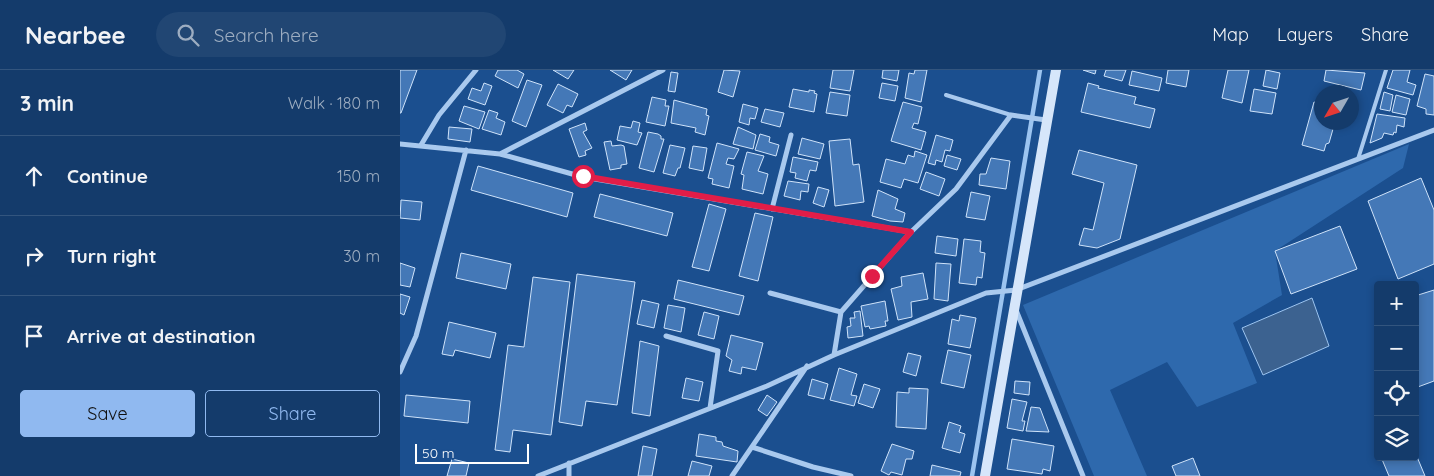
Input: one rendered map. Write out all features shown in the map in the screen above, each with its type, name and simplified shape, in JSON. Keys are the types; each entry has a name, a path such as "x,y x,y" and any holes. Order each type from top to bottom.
{"street":[{"path":"421,145 439,115 476,70"},
{"path":"500,154 663,70"},
{"path":"985,476 1013,304 1013,290 1042,119 1056,70"},
{"path":"834,355 841,312 911,232 956,189 1011,116 1042,119"},
{"path":"538,476 767,386 808,366 986,293 1013,290 1434,130"},
{"path":"772,209 791,135"},
{"path":"400,144 500,154 583,176 911,232"},
{"path":"400,372 416,336 466,150"},
{"path":"770,293 841,312"},
{"path":"1013,304 1083,476"},
{"path":"666,336 718,351 710,408"},
{"path":"732,476 808,366"},
{"path":"752,447 817,468 851,476"},
{"path":"569,463 569,476"},
{"path":"816,476 817,468"}],"lane":[{"path":"1358,159 1386,70"},
{"path":"946,95 1011,116"}],"shaded area":[{"path":"1409,144 1403,168 1275,251 1282,295 1233,323 1257,383 1197,407 1167,362 1110,390 1147,476 1094,476 1023,305"},
{"path":"1312,298 1329,346 1263,375 1242,328"}],"building":[{"path":"400,70 417,70 401,113 400,113"},
{"path":"498,70 517,70 524,74 518,88 495,76"},
{"path":"553,70 574,70 568,79"},
{"path":"610,70 632,70 626,80"},
{"path":"724,70 740,71 733,97 718,92"},
{"path":"833,70 854,70 850,91 830,88"},
{"path":"883,70 899,70 897,81 882,78"},
{"path":"915,70 927,70 921,102 905,98 909,73 914,74"},
{"path":"1083,70 1096,70 1095,74"},
{"path":"1106,70 1126,70 1122,81 1104,76"},
{"path":"1168,70 1189,70 1186,87 1166,83"},
{"path":"1228,70 1249,70 1242,103 1222,98"},
{"path":"1266,70 1280,73 1277,89 1263,86"},
{"path":"1326,70 1365,73 1361,90 1359,90 1359,85 1340,85 1324,81"},
{"path":"1393,70 1410,70 1407,82 1416,85 1413,95 1387,88"},
{"path":"1132,71 1162,78 1159,91 1129,85"},
{"path":"671,72 678,73 675,92 668,91"},
{"path":"1425,74 1434,76 1434,115 1426,114 1426,109 1417,106"},
{"path":"527,80 542,85 526,127 512,121"},
{"path":"484,83 492,86 485,105 468,99 472,88 481,91"},
{"path":"882,83 898,86 895,101 879,98"},
{"path":"1088,83 1099,86 1098,88 1136,97 1134,104 1155,109 1150,128 1081,112"},
{"path":"558,84 578,94 572,107 567,105 563,113 547,105"},
{"path":"793,89 809,92 809,90 815,91 814,93 817,94 814,112 789,107"},
{"path":"1254,89 1276,93 1272,114 1250,111"},
{"path":"830,92 850,95 847,116 826,113"},
{"path":"1384,92 1393,95 1390,111 1380,109"},
{"path":"1396,95 1410,99 1406,115 1392,112"},
{"path":"652,97 666,100 665,106 669,106 665,126 646,122"},
{"path":"674,100 707,109 706,115 709,116 705,135 695,132 696,128 671,123"},
{"path":"903,102 922,107 918,124 914,123 912,128 926,132 921,150 891,141"},
{"path":"1314,102 1314,130 1333,130 1329,143 1326,144 1324,151 1302,145"},
{"path":"743,104 758,108 755,119 750,118 749,125 739,122"},
{"path":"464,106 485,112 479,129 459,121"},
{"path":"765,109 784,113 780,127 761,122"},
{"path":"489,110 498,113 496,118 505,122 501,135 482,129"},
{"path":"1377,114 1405,118 1404,127 1397,125 1396,133 1394,132 1393,135 1384,133 1382,138 1370,143"},
{"path":"633,121 640,123 638,132 642,133 637,145 617,140 620,126 631,128"},
{"path":"585,123 587,130 583,132 592,148 585,151 586,155 579,157 569,129"},
{"path":"449,127 472,129 470,142 448,139"},
{"path":"738,127 756,135 753,149 733,144"},
{"path":"648,132 658,134 661,136 661,139 664,139 654,172 639,168"},
{"path":"760,134 770,137 769,142 779,145 776,156 755,150"},
{"path":"936,135 953,140 950,151 945,150 942,162 936,160 935,165 928,163"},
{"path":"802,138 824,144 820,159 798,154"},
{"path":"850,139 853,165 859,164 864,202 835,206 829,141"},
{"path":"611,141 612,146 624,146 627,164 621,165 621,168 610,170 604,142"},
{"path":"717,143 739,149 734,159 728,158 726,164 734,166 729,188 712,184 713,179 708,178"},
{"path":"670,145 685,148 680,168 678,168 675,176 663,173"},
{"path":"693,146 707,148 703,171 689,168"},
{"path":"1079,150 1137,165 1120,239 1097,248 1079,245 1084,228 1093,230 1104,183 1072,174"},
{"path":"915,151 927,155 918,183 904,179 901,188 880,182 886,159 905,164 908,155 914,157"},
{"path":"747,152 764,156 758,171 768,174 763,194 742,189 744,175 741,174"},
{"path":"947,155 961,159 957,170 944,166"},
{"path":"793,157 818,162 816,171 810,170 807,181 795,178 796,173 790,172"},
{"path":"991,158 1010,161 1006,189 979,185 980,174 986,174"},
{"path":"478,166 573,193 567,217 471,190"},
{"path":"926,172 945,179 939,196 920,189"},
{"path":"1421,178 1434,210 1434,264 1398,279 1368,201"},
{"path":"788,181 809,184 808,192 801,191 800,200 784,196"},
{"path":"818,187 829,190 824,207 813,203"},
{"path":"878,190 898,199 895,209 905,213 903,222 872,216"},
{"path":"971,192 990,196 985,220 966,217"},
{"path":"600,194 673,213 667,236 594,217"},
{"path":"401,200 422,202 420,220 400,218"},
{"path":"709,204 726,209 709,271 692,267"},
{"path":"755,213 773,217 758,281 739,276"},
{"path":"1340,226 1357,269 1291,294 1275,251"},
{"path":"937,236 958,239 956,256 935,253"},
{"path":"964,239 981,241 980,252 985,253 982,278 977,277 976,285 959,283"},
{"path":"461,253 511,264 506,289 456,278"},
{"path":"400,263 415,268 410,287 400,285"},
{"path":"936,263 951,264 948,301 934,299"},
{"path":"923,273 928,299 911,302 912,317 898,320 891,289 902,286 901,277"},
{"path":"577,274 635,282 617,405 586,401 582,426 559,422"},
{"path":"533,277 570,282 551,435 513,430 510,452 495,450 508,345 524,347"},
{"path":"678,280 744,296 739,315 674,299"},
{"path":"1434,290 1434,381 1419,387 1419,326 1419,295"},
{"path":"400,294 410,297 404,315 400,313"},
{"path":"642,300 659,304 654,328 637,324"},
{"path":"885,301 888,321 885,321 886,326 870,329 869,326 865,327 861,306"},
{"path":"668,305 685,308 681,332 664,328"},
{"path":"860,311 863,336 848,338 847,327 851,326 850,318 855,318 854,312"},
{"path":"704,312 719,316 714,339 698,335"},
{"path":"960,315 976,318 970,348 948,344 952,319 959,321"},
{"path":"449,322 496,333 490,358 455,350 453,356 442,354"},
{"path":"731,335 763,343 756,370 742,367 741,374 729,371 732,360 726,356"},
{"path":"640,341 659,346 650,416 632,413"},
{"path":"948,350 971,355 964,388 941,383"},
{"path":"908,353 921,356 916,376 903,372"},
{"path":"839,368 857,374 851,395 857,396 854,406 830,400"},
{"path":"686,378 703,382 699,401 682,398"},
{"path":"812,379 828,384 824,399 808,395"},
{"path":"1015,381 1030,382 1029,395 1014,393"},
{"path":"864,384 880,389 873,408 858,403"},
{"path":"909,388 928,389 926,429 896,427 897,392 909,393"},
{"path":"406,395 470,401 468,423 404,416"},
{"path":"767,395 777,402 767,416 758,410"},
{"path":"1012,399 1027,402 1022,421 1025,421 1023,431 1007,428"},
{"path":"1031,407 1040,408 1049,432 1026,431"},
{"path":"949,422 961,426 959,432 965,434 960,453 942,448"},
{"path":"699,434 716,437 716,441 722,442 723,446 738,451 737,462 696,456"},
{"path":"1012,439 1054,446 1050,471 1043,469 1042,474 1007,469"},
{"path":"892,444 914,451 912,459 906,459 902,475 891,472 889,475 881,471"},
{"path":"643,446 657,449 652,476 638,476"},
{"path":"1193,458 1200,476 1176,476 1172,466"},
{"path":"452,459 469,463 466,476 447,476"},
{"path":"692,461 712,466 709,476 688,476"},
{"path":"1383,461 1419,461 1425,476 1389,476"},
{"path":"932,465 961,472 960,476 930,476"}],"waterway":[{"path":"972,476 1040,70"}],"route":[{"path":"583,176 911,232 872,276"}]}
